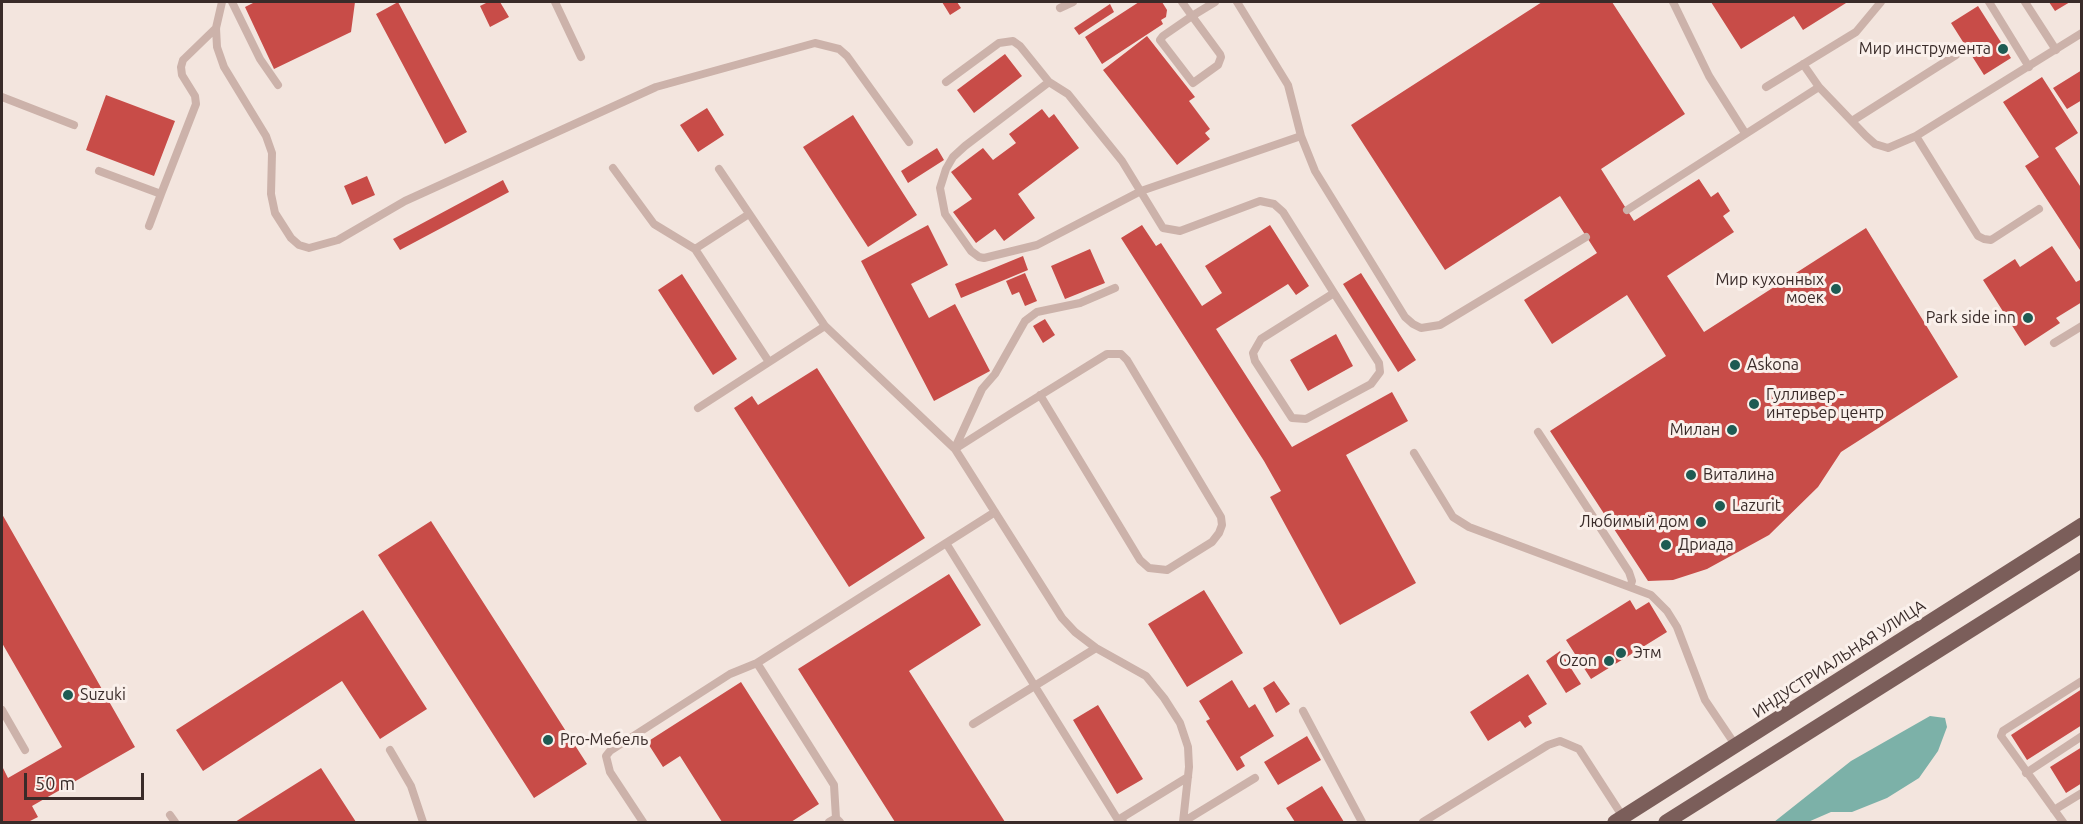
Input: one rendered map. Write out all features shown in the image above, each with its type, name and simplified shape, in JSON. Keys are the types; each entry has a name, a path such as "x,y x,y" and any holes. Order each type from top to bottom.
{"main road":[{"name":"ИНДУСТРИАЛЬНАЯ УЛИЦА","path":"1619,820 2082,525"},
{"path":"1666,822 2082,560"}],"lane":[{"path":"222,2 216,28 217,47 224,67 266,136 272,153 271,194 275,213 291,238 299,245 309,248 338,240 405,201 647,91 814,43 839,49 847,56 909,142"},
{"path":"232,2 260,60 278,85"},
{"path":"555,2 581,57"},
{"path":"1060,8 1073,2"},
{"path":"1182,2 1192,16 1221,57 1218,65 1193,83 1160,43 1163,36 1192,16 1215,2"},
{"path":"1237,2 1280,67 1294,102 1301,136 1316,171 1405,316 1421,328 1440,325 1586,237"},
{"path":"1673,2 1709,76 1745,133"},
{"path":"1766,87 1856,32 1881,2"},
{"path":"1989,2 2029,67"},
{"path":"2025,2 2056,50"},
{"path":"149,226 196,104 195,96 182,75 183,60 216,28"},
{"path":"1803,64 1819,87 1875,144 1888,147 1916,136 2082,33"},
{"path":"946,82 1005,41 1020,46 1049,82 1068,94 1142,191 1157,222 1171,232 1180,231 1260,201 1274,204 1283,212 1334,293 1378,363 1380,372 1371,384 1306,419 1292,418 1255,361 1253,353 1261,339 1334,293"},
{"path":"1852,121 1956,55"},
{"path":"1049,82 965,146 953,157 946,169 940,188 941,203 945,214 971,251 984,258 1037,245 1142,191 1301,136"},
{"path":"1627,210 1819,87"},
{"path":"2,97 74,125"},
{"path":"1916,136 1978,236 1991,240 2039,209"},
{"path":"613,168 654,224 695,249 769,362"},
{"path":"719,169 825,326 955,449 1062,618 1075,632 1096,648 1146,676 1164,698 1185,733 1188,747 1184,822"},
{"path":"99,171 161,194"},
{"path":"695,249 749,214"},
{"path":"955,449 982,389 995,374 1025,321 1037,312 1080,303 1115,288"},
{"path":"698,408 825,326"},
{"path":"2054,344 2082,326"},
{"path":"955,449 1040,395 1107,354 1121,354 1127,360 1221,517 1222,525 1212,542 1167,570 1149,568 1140,561 1040,395"},
{"path":"1538,432 1629,572 1632,581 1630,587"},
{"path":"1414,453 1454,517 1468,526 1651,595 1667,611 1677,627 1705,699 1736,746"},
{"path":"643,822 610,772 606,756 610,751 730,674 757,663 995,512"},
{"path":"946,543 1120,822 1188,777"},
{"path":"973,724 1096,648"},
{"path":"757,663 834,785 835,821"},
{"path":"2062,822 2003,741 2003,731 2082,681"},
{"path":"2,710 25,750"},
{"path":"1303,711 1362,822"},
{"path":"2026,773 2082,736"},
{"path":"1423,822 1548,745 1560,741 1579,749 1619,820"},
{"path":"390,750 411,786 423,822"},
{"path":"1184,822 1255,778"},
{"path":"2054,810 2082,793"}],"water":[{"path":"1930,716 1945,718 1947,727 1938,751 1919,778 1887,798 1852,812 1831,812 1808,822 1774,822 1851,761"}],"building":[{"path":"255,2 355,2 351,32 274,69 245,7"},
{"path":"398,2 467,132 445,144 376,14"},
{"path":"488,2 500,2 509,17 490,27 480,6"},
{"path":"942,2 957,2 961,8 950,15"},
{"path":"1139,2 1162,2 1167,10 1166,17 1161,20 1163,24 1102,64 1085,37"},
{"path":"1542,2 1612,2 1685,114 1601,169 1634,221 1699,179 1711,197 1718,192 1730,211 1723,216 1734,232 1667,276 1704,332 1866,228 1958,377 1841,452 1818,487 1769,535 1707,569 1673,580 1648,581 1550,431 1666,356 1627,295 1552,344 1524,300 1597,253 1560,196 1445,270 1351,125"},
{"path":"1711,2 1846,3 1803,30 1794,16 1741,49"},
{"path":"2049,2 2070,2 2055,11"},
{"path":"1110,4 1114,12 1079,35 1074,28"},
{"path":"1978,6 2011,58 1984,75 1951,23"},
{"path":"1147,36 1195,97 1189,101 1210,129 1205,133 1210,139 1177,165 1103,70"},
{"path":"1005,54 1022,76 974,113 957,90"},
{"path":"2082,70 2082,100 2067,109 2053,88"},
{"path":"2042,77 2078,133 2055,148 2082,189 2082,253 2025,166 2039,157 2003,102"},
{"path":"106,95 175,121 154,176 86,150"},
{"path":"707,108 724,135 698,152 680,125"},
{"path":"1042,109 1049,118 1054,114 1079,148 1018,194 1035,218 1004,241 995,229 976,243 953,212 972,199 951,172 983,148 993,160 1016,143 1009,134"},
{"path":"853,115 917,215 868,247 803,147"},
{"path":"937,148 944,160 908,183 901,171"},
{"path":"367,176 375,195 352,205 344,186"},
{"path":"503,180 509,192 400,250 393,239"},
{"path":"928,225 948,265 911,284 929,318 955,304 990,371 934,401 861,261"},
{"path":"1142,225 1156,246 1161,243 1202,306 1222,293 1205,266 1270,225 1309,286 1296,295 1288,284 1216,329 1292,447 1392,392 1408,421 1346,455 1416,583 1340,625 1270,497 1281,491 1121,238"},
{"path":"2052,246 2076,282 2082,279 2082,302 2056,318 2060,323 2025,346 1983,280 2015,259 2020,267"},
{"path":"1090,249 1105,283 1065,299 1051,266"},
{"path":"1023,256 1028,270 961,298 955,284"},
{"path":"1025,273 1037,301 1025,306 1019,292 1012,295 1006,281"},
{"path":"1361,273 1416,360 1398,372 1343,284"},
{"path":"682,274 737,359 713,375 658,290"},
{"path":"1045,319 1055,335 1043,343 1033,326"},
{"path":"1336,334 1353,366 1308,391 1290,360"},
{"path":"817,368 925,538 849,587 734,408 752,396 758,405"},
{"name":"Suzuki","path":"2,514 135,747 32,806 38,817 28,822 2,822 2,766 8,778 62,747 2,643"},
{"path":"431,521 587,764 534,798 378,555"},
{"path":"949,574 981,625 909,671 1005,822 895,822 798,669"},
{"path":"1204,590 1243,653 1187,687 1148,624"},
{"path":"1630,600 1636,610 1649,602 1667,632 1591,679 1566,640"},
{"path":"363,610 427,709 380,739 342,681 203,771 176,730"},
{"path":"1560,651 1581,684 1566,693 1546,661"},
{"path":"1528,674 1547,704 1528,716 1532,723 1525,728 1520,721 1488,741 1470,712"},
{"path":"1232,680 1249,708 1255,704 1274,736 1240,757 1245,766 1237,771 1206,721 1210,719 1199,701"},
{"path":"1274,681 1290,704 1276,713 1263,688"},
{"path":"741,682 819,804 791,822 722,822 680,756 663,767 647,742"},
{"path":"2082,689 2082,725 2027,760 2011,735"},
{"path":"1098,705 1143,779 1117,794 1073,720"},
{"path":"1307,736 1321,760 1278,785 1264,762"},
{"path":"2082,747 2082,783 2066,793 2050,767"},
{"path":"321,768 356,822 235,822"},
{"path":"1322,786 1344,822 1295,822 1286,808"}],"place":[{"name":"Мир инструмента","path":"2003,49"},
{"name":"Мир кухонных моек","path":"1836,289"},
{"name":"Park side inn","path":"2028,318"},
{"name":"Askona","path":"1735,365"},
{"name":"Гулливер - интерьер центр","path":"1754,404"},
{"name":"Милан","path":"1732,430"},
{"name":"Виталина","path":"1691,475"},
{"name":"Lazurit","path":"1720,506"},
{"name":"Любимый дом","path":"1701,522"},
{"name":"Дриада","path":"1666,545"},
{"name":"Этм","path":"1621,653"},
{"name":"Ozon","path":"1609,661"},
{"name":"Suzuki","path":"68,695"},
{"name":"Pro-Мебель","path":"548,740"}]}
